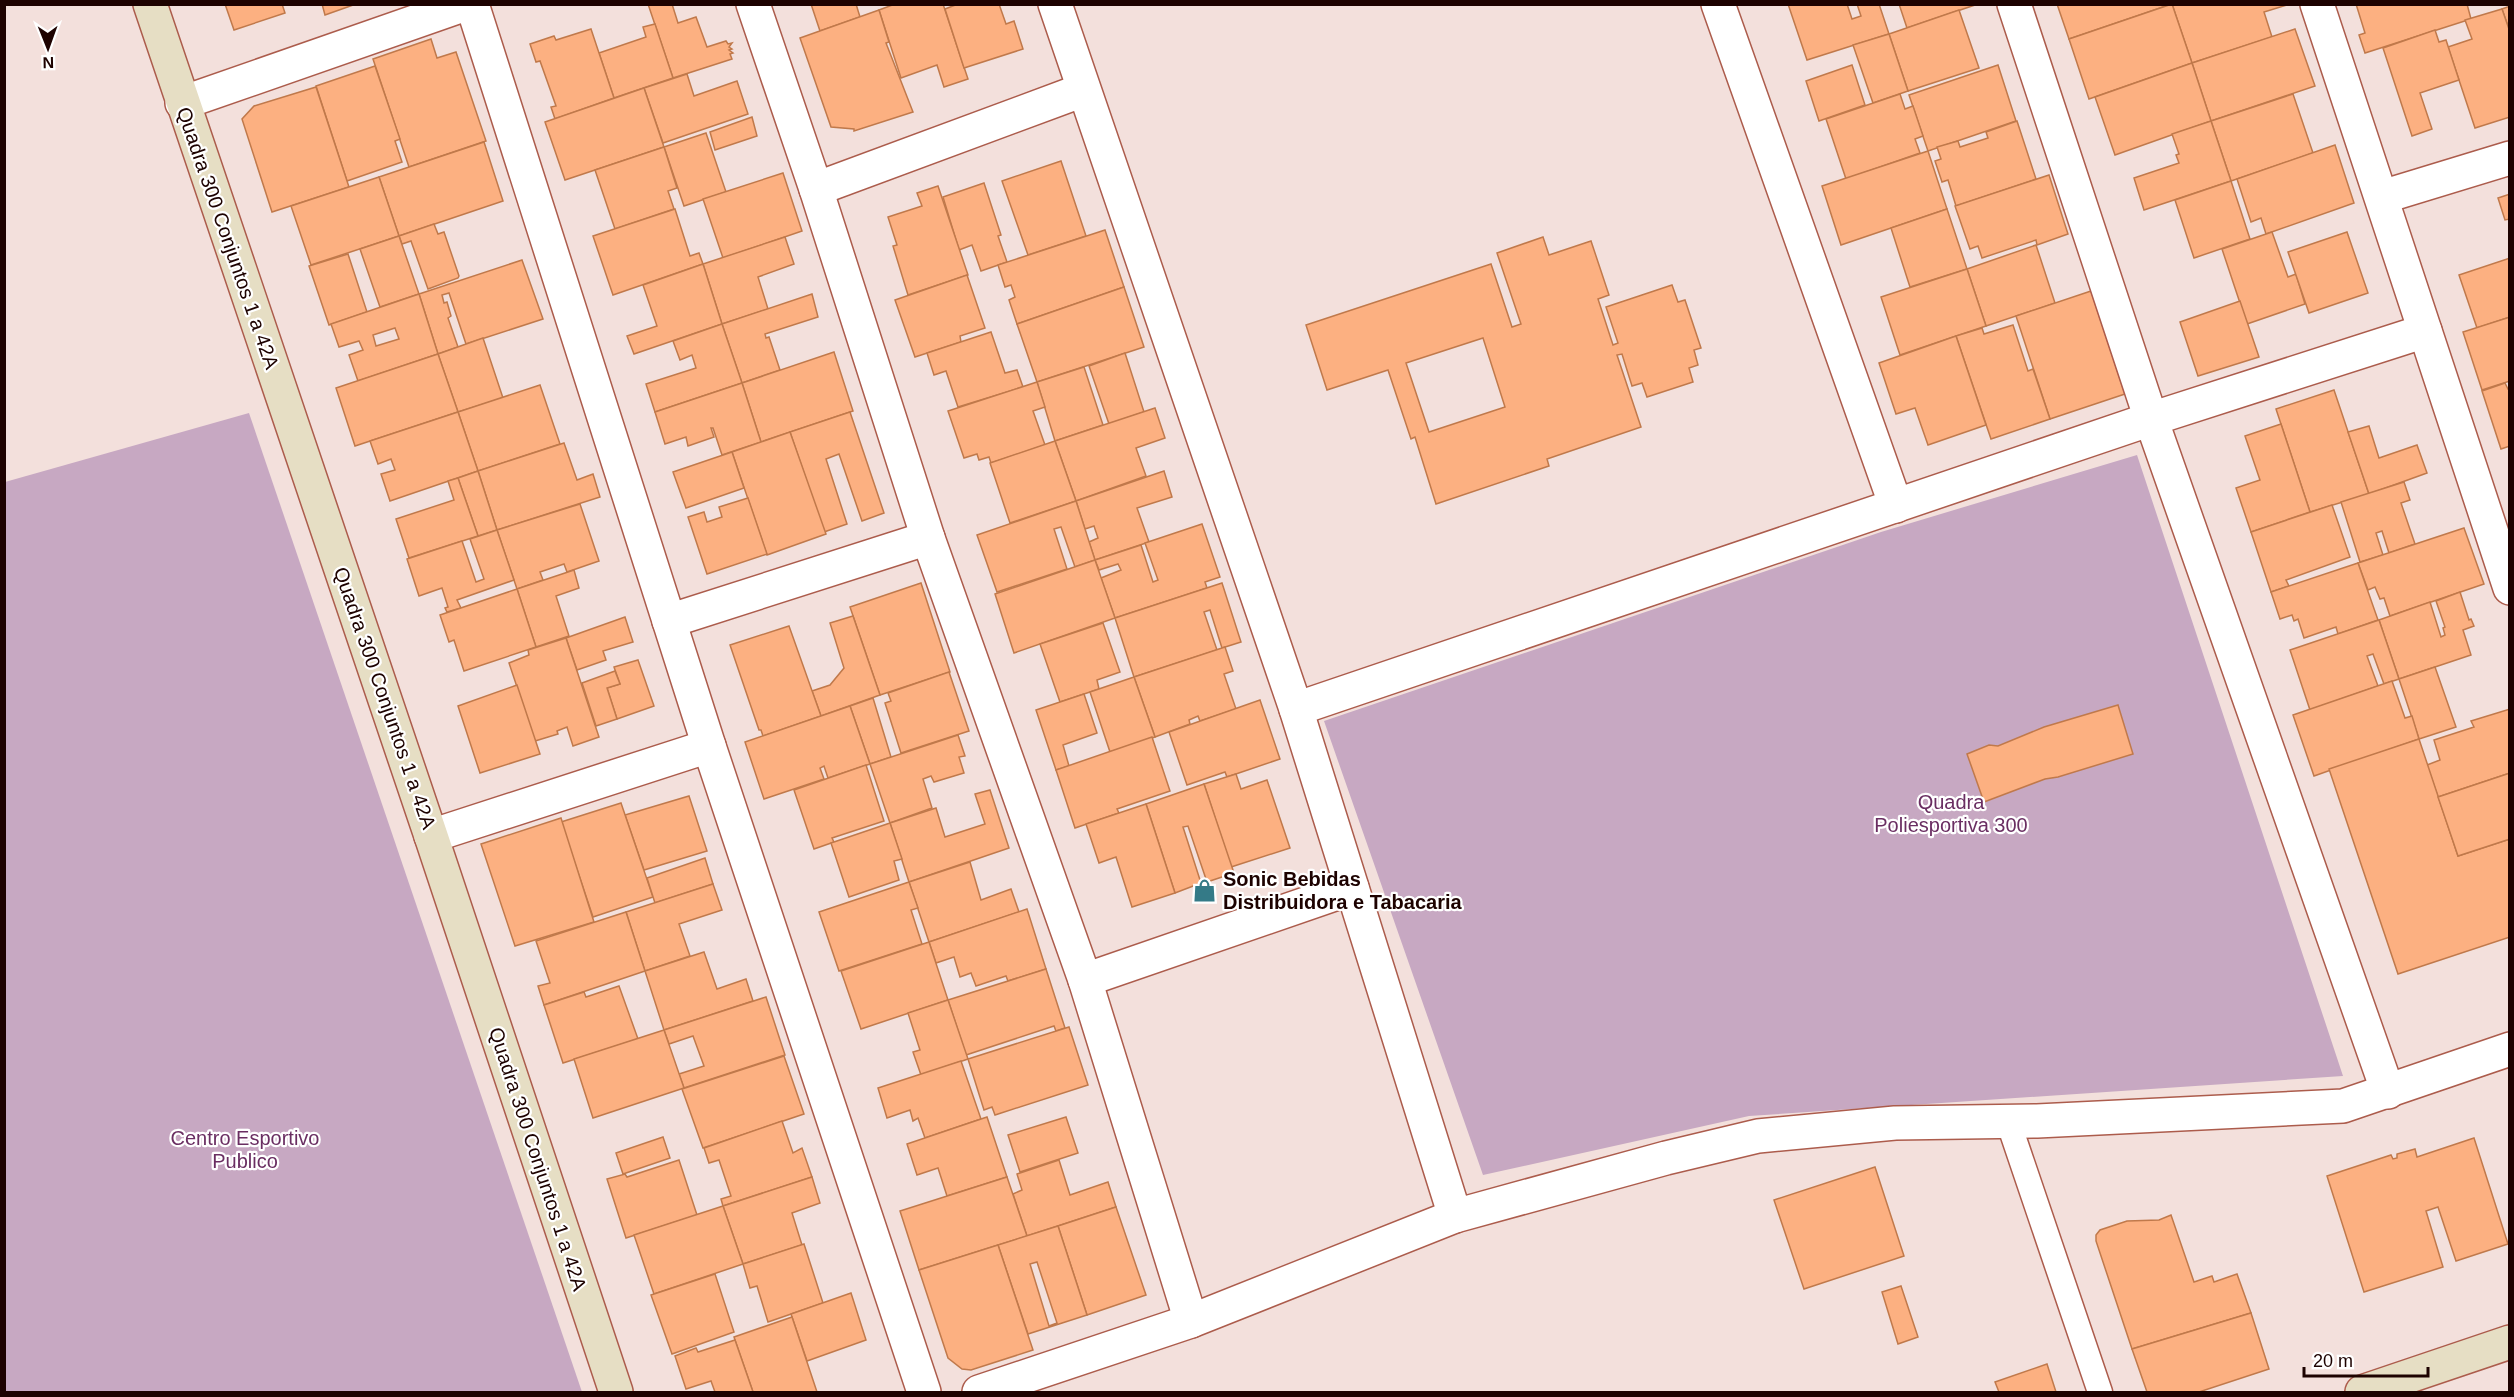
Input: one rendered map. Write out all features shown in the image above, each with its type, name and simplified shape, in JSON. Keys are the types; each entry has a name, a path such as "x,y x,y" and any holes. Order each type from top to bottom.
{"street":[{"name":"Quadra 300 Conjuntos 1 a 42A","path":"150,4 616,1392"},
{"path":"182,103 466,4"},
{"path":"472,4 709,746 924,1392"},
{"path":"753,4 816,189 928,538 1085,980 1191,1321"},
{"path":"1055,4 1296,709 1455,1216"},
{"path":"1718,4 1896,506"},
{"path":"2014,4 2151,419 2388,1092"},
{"path":"2317,4 2510,588"},
{"path":"816,189 1083,90"},
{"path":"2382,197 2510,158"},
{"path":"1296,709 2151,419 2426,331"},
{"path":"669,621 928,538"},
{"path":"431,836 709,746"},
{"path":"1085,980 1352,888"},
{"path":"979,1392 1191,1321 1455,1216 1666,1158 1758,1136 1895,1123 2008,1121 2343,1106 2510,1049"},
{"path":"2362,1392 2510,1342"}],"lane":[{"path":"2008,1121 2100,1392"}],"green space":[{"name":"Centro Esportivo Publico","path":"249,413 582,1392 5,1392 5,482"},
{"name":"Quadra Poliesportiva 300","path":"2137,455 2343,1076 1749,1116 1483,1175 1324,721 1881,532"}],"building":[{"path":"225,4 282,4 285,13 234,30"},
{"path":"322,4 356,4 325,15"},
{"path":"648,4 672,4 678,23 696,17 707,47 726,41 728,44 732,43 729,47 732,49 729,50 733,53 730,54 732,59 673,78"},
{"path":"811,4 856,4 860,17 820,31"},
{"path":"895,4 943,4 968,79 944,87 937,65 901,78 879,10"},
{"path":"958,4 999,4 1006,24 1014,21 1023,49 964,68 945,9"},
{"path":"1788,4 1847,4 1852,19 1861,16 1857,4 1879,4 1889,34 1807,60"},
{"path":"1899,4 1978,4 1907,28"},
{"path":"2057,4 2165,4 2166,6 2069,39"},
{"path":"2172,4 2287,5 2264,12 2272,37 2192,63"},
{"path":"2172,4 2192,63 2089,99 2069,39"},
{"path":"2356,4 2467,4 2471,19 2365,53 2359,35 2365,33"},
{"path":"2510,6 2510,32 2502,9"},
{"path":"2502,9 2510,32 2510,117 2475,128 2448,47 2472,39 2465,20"},
{"path":"879,10 889,42 886,43 913,112 854,131 854,129 831,127 800,38"},
{"path":"1959,10 1979,68 1908,91 1889,34"},
{"path":"655,24 673,78 614,98 599,53 646,37 643,27"},
{"path":"591,29 614,98 555,119 551,107 556,106 540,61 536,62 530,44 554,36 556,40"},
{"path":"2295,29 2315,86 2211,121 2192,63"},
{"path":"2435,30 2439,42 2446,40 2459,80 2420,93 2432,129 2412,136 2383,48"},
{"path":"1889,34 1908,91 1873,103 1853,45"},
{"path":"431,39 437,58 456,52 486,141 409,167 373,59"},
{"path":"2192,63 2211,121 2115,155 2095,97"},
{"path":"1852,65 1865,105 1819,121 1806,81"},
{"path":"1998,65 2016,121 1928,151 1909,95"},
{"path":"375,66 400,139 395,141 402,162 347,181 316,86"},
{"path":"687,74 694,96 737,81 748,114 663,143 644,88"},
{"path":"316,87 349,187 272,212 242,119 254,106"},
{"path":"644,88 664,147 565,180 545,122"},
{"path":"1900,94 1905,109 1913,106 1923,136 1915,139 1920,153 1846,179 1826,119"},
{"path":"2293,94 2313,153 2231,181 2211,121"},
{"path":"752,117 757,136 715,150 710,132"},
{"path":"2017,121 2036,179 1956,206 1948,180 1942,182 1935,161 1941,159 1937,147 1958,141 1960,147 1988,138 1986,132"},
{"path":"2211,121 2231,181 2144,210 2134,178 2179,163 2176,155 2179,154 2172,134"},
{"path":"706,133 726,192 684,206 664,147"},
{"path":"484,142 503,201 399,236 379,177"},
{"path":"2335,145 2354,203 2266,234 2261,218 2251,222 2237,179"},
{"path":"664,147 677,188 668,191 674,209 615,229 595,170"},
{"path":"1928,151 1947,209 1841,245 1822,186"},
{"path":"1061,161 1086,236 1028,255 1002,181"},
{"path":"783,173 802,231 723,258 703,199"},
{"path":"2049,175 2068,234 2037,245 2036,240 1982,258 1978,246 1970,249 1955,206"},
{"path":"379,177 399,236 311,265 291,206"},
{"path":"2231,181 2250,239 2194,258 2175,200"},
{"path":"984,183 1007,262 981,271 972,245 959,250 943,197"},
{"path":"938,186 968,275 908,295 893,246 897,245 888,217 922,206 917,193"},
{"path":"2510,194 2510,219 2505,220 2498,198"},
{"path":"675,209 690,256 699,253 703,264 613,295 593,236"},
{"path":"1947,209 1967,269 1910,287 1891,228"},
{"path":"434,224 438,234 444,232 459,276 428,289 411,241 402,244 399,236"},
{"path":"1105,230 1124,287 1017,324 1009,300 1015,297 1011,285 1005,287 998,265"},
{"path":"2272,232 2288,277 2296,274 2305,304 2247,324 2222,249"},
{"path":"2347,232 2368,293 2309,313 2288,252"},
{"path":"399,236 419,294 380,307 360,249"},
{"path":"785,237 794,264 758,277 768,309 722,324 703,264"},
{"path":"1543,237 1549,255 1591,241 1609,295 1598,299 1613,345 1618,343 1606,307 1672,285 1678,302 1685,300 1701,348 1694,350 1698,365 1689,368 1693,382 1647,397 1642,383 1632,386 1622,354 1617,355 1641,427 1547,459 1549,466 1436,504 1415,437 1411,439 1388,370 1327,390 1306,325 1491,264 1512,327 1521,324 1497,253","holes":["1483,338 1505,407 1429,432 1406,363"]},
{"path":"2036,245 2055,303 1986,326 1967,269"},
{"path":"348,254 367,312 329,325 309,266"},
{"path":"2510,258 2510,317 2477,328 2459,275"},
{"path":"522,260 543,319 466,344 449,293 442,295 444,303 447,302 451,316 448,318 458,347 438,354 419,294"},
{"path":"703,264 722,324 634,354 627,336 657,326 643,285"},
{"path":"1967,269 1986,326 1900,355 1881,297"},
{"path":"967,275 985,328 960,336 961,342 915,357 895,300"},
{"path":"1124,287 1144,347 1037,382 1017,324"},
{"path":"2091,291 2125,394 2050,419 2016,316"},
{"path":"419,294 438,354 358,381 349,355 363,350 359,341 339,347 331,324","holes":["395,328 399,339 376,346 373,335"]},
{"path":"812,294 818,317 765,334 766,338 769,337 780,370 742,383 722,324"},
{"path":"2240,301 2259,357 2198,376 2180,322"},
{"path":"2510,317 2510,381 2482,390 2463,332"},
{"path":"722,324 742,383 655,412 646,384 696,368 692,355 680,360 673,341"},
{"path":"2013,325 2028,371 2033,369 2050,419 1991,439 1956,336 1982,328 1984,334"},
{"path":"991,332 1005,373 1017,370 1023,387 958,407 946,371 934,375 927,353"},
{"path":"1956,336 1986,425 1928,445 1915,408 1896,414 1879,363"},
{"path":"483,338 503,398 458,412 438,354"},
{"path":"834,352 853,411 761,442 742,383"},
{"path":"1125,353 1144,412 1109,424 1089,366"},
{"path":"438,354 458,412 355,446 336,388"},
{"path":"1084,367 1103,425 1055,441 1037,382"},
{"path":"1037,382 1045,407 1033,411 1045,445 991,463 989,457 979,460 977,454 964,458 948,411"},
{"path":"742,383 761,442 722,455 713,428 711,428 714,437 688,446 686,437 665,444 655,412"},
{"path":"2505,383 2508,389 2510,388 2510,446 2501,449 2482,391"},
{"path":"540,385 560,444 478,471 458,412"},
{"path":"2334,390 2369,494 2310,512 2276,409"},
{"path":"1155,408 1165,438 1136,448 1146,476 1076,501 1055,441"},
{"path":"458,412 478,471 390,501 381,474 395,470 391,459 378,464 370,441"},
{"path":"850,412 884,513 862,521 839,454 826,459 847,524 824,532 790,432"},
{"path":"2281,424 2310,512 2251,532 2236,488 2260,480 2245,436"},
{"path":"2369,426 2379,458 2417,445 2427,473 2369,494 2348,432"},
{"path":"790,432 826,534 767,555 732,452"},
{"path":"1055,441 1076,501 1010,523 990,463"},
{"path":"564,443 577,480 593,474 600,497 497,530 478,471"},
{"path":"732,452 744,488 686,508 673,472"},
{"path":"478,471 497,530 478,536 458,478"},
{"path":"1164,471 1172,497 1137,508 1149,542 1095,560 1089,542 1098,538 1094,526 1085,529 1076,501"},
{"path":"458,478 478,536 409,558 396,519 454,500 448,481"},
{"path":"2404,482 2410,500 2401,503 2415,544 2389,553 2382,531 2376,533 2383,555 2360,562 2341,502"},
{"path":"748,498 767,554 707,574 688,517 704,512 707,522 722,517 719,507"},
{"path":"1076,501 1095,560 1075,567 1061,527 1054,529 1067,569 997,592 977,535"},
{"path":"580,504 599,561 567,572 564,564 540,572 543,580 517,589 497,530"},
{"path":"2332,505 2350,557 2286,580 2289,586 2271,592 2251,532"},
{"path":"1202,524 1220,577 1205,582 1207,588 1115,618 1101,578 1121,570 1118,564 1099,570 1095,560 1141,545 1153,582 1158,580 1145,543"},
{"path":"2464,528 2484,584 2390,616 2384,598 2380,599 2375,587 2368,590 2358,563"},
{"path":"497,530 514,580 457,600 461,608 447,612 445,608 448,607 442,588 419,596 407,559 462,541 476,582 484,579 470,539"},
{"path":"1095,560 1115,618 1014,653 995,594"},
{"path":"2358,563 2378,620 2338,634 2336,627 2304,638 2298,619 2294,621 2292,615 2280,619 2271,592"},
{"path":"574,570 579,588 556,596 569,636 536,647 517,589"},
{"path":"921,583 950,672 880,695 850,607"},
{"path":"1222,583 1241,642 1222,648 1210,610 1204,612 1217,650 1134,677 1115,618"},
{"path":"517,589 536,647 464,671 454,640 449,642 440,615"},
{"path":"2460,592 2469,620 2471,619 2474,626 2463,630 2471,655 2399,679 2379,620 2430,602 2441,637 2445,635 2443,628 2445,627 2436,601"},
{"path":"853,616 880,695 821,716 812,691 830,685 844,668 830,623"},
{"path":"625,617 633,642 603,651 606,660 577,670 566,638"},
{"path":"2379,620 2399,679 2384,684 2373,654 2367,656 2378,686 2310,710 2290,650"},
{"path":"1103,623 1120,672 1097,680 1099,689 1060,702 1040,644"},
{"path":"789,626 821,716 763,736 730,645"},
{"path":"566,638 599,737 573,746 567,727 557,731 558,734 535,741 509,663 529,655 528,650"},
{"path":"1225,647 1233,671 1224,674 1236,709 1200,721 1198,716 1189,720 1190,724 1155,737 1134,677"},
{"path":"638,660 654,706 617,719 607,688 620,684 614,667"},
{"path":"2435,667 2456,727 2419,739 2399,679"},
{"path":"615,671 620,684 607,688 617,719 596,726 582,683"},
{"path":"949,672 969,731 901,753 885,703 891,701 888,693"},
{"path":"1134,677 1155,737 1110,752 1090,692"},
{"path":"2392,681 2405,718 2412,716 2419,739 2314,776 2293,715"},
{"path":"517,685 540,754 480,773 458,706"},
{"path":"1084,694 1097,733 1063,745 1069,766 1056,770 1036,710"},
{"path":"873,698 891,757 870,764 850,706"},
{"path":"1260,700 1280,759 1227,777 1225,772 1187,785 1169,732"},
{"path":"2118,705 2133,754 2045,779 1984,802 1967,754 1989,745 1998,746 2044,727"},
{"path":"850,706 870,764 828,778 824,766 820,768 824,779 764,799 745,742"},
{"path":"2510,709 2510,773 2438,797 2427,765 2440,760 2434,740 2474,727 2471,721"},
{"path":"958,735 965,756 959,757 964,773 934,782 931,776 923,779 932,808 890,823 870,764"},
{"path":"1152,737 1170,791 1117,809 1119,813 1075,828 1056,770"},
{"path":"2419,739 2458,856 2510,839 2510,937 2398,974 2329,769"},
{"path":"866,765 884,821 832,838 834,842 814,849 794,790"},
{"path":"2510,773 2510,839 2458,856 2438,797"},
{"path":"1236,774 1241,789 1267,780 1290,848 1231,867 1204,784"},
{"path":"1204,784 1234,873 1207,882 1188,826 1183,827 1201,883 1175,893 1146,804"},
{"path":"990,790 1009,848 909,882 890,823 936,808 945,837 985,824 975,794"},
{"path":"689,796 707,851 644,870 625,815"},
{"path":"621,803 653,897 593,917 561,822"},
{"path":"1146,804 1175,893 1132,907 1116,857 1099,863 1086,824"},
{"path":"561,818 594,922 515,946 481,844"},
{"path":"890,823 902,859 894,861 899,880 849,897 831,843"},
{"path":"705,858 713,884 655,903 647,878"},
{"path":"970,862 981,900 1011,889 1019,912 929,942 909,882"},
{"path":"909,882 918,908 911,910 922,944 839,971 819,912"},
{"path":"713,884 722,910 679,924 690,956 645,971 626,912"},
{"path":"1027,909 1046,969 1008,981 1006,976 976,986 971,973 960,977 954,957 936,963 929,942"},
{"path":"626,912 645,971 544,1005 538,986 550,983 536,941"},
{"path":"929,942 948,1000 861,1029 841,971"},
{"path":"704,952 717,989 746,979 753,1001 664,1030 645,971"},
{"path":"1046,969 1065,1028 1056,1031 1054,1026 966,1055 948,1000"},
{"path":"619,986 638,1039 563,1063 544,1005 584,992 586,997"},
{"path":"766,997 785,1055 684,1088 679,1074 704,1066 693,1036 669,1044 664,1030"},
{"path":"948,1000 968,1059 921,1075 913,1052 920,1050 908,1013"},
{"path":"1069,1027 1088,1085 995,1115 992,1107 984,1110 968,1059"},
{"path":"664,1030 684,1088 593,1118 574,1059"},
{"path":"784,1056 804,1114 703,1148 682,1089"},
{"path":"961,1061 981,1119 925,1138 918,1118 913,1121 910,1110 887,1118 878,1088"},
{"path":"987,1117 1007,1177 947,1196 938,1168 917,1175 907,1144"},
{"path":"1066,1117 1078,1153 1020,1172 1008,1135"},
{"path":"782,1121 793,1153 802,1148 812,1177 723,1206 721,1199 731,1196 719,1160 709,1163 704,1148"},
{"path":"663,1137 670,1158 623,1174 616,1153"},
{"path":"2474,1138 2508,1244 2456,1261 2438,1207 2426,1211 2443,1267 2364,1292 2327,1176 2391,1155 2393,1159 2397,1158 2397,1154 2415,1149 2417,1157"},
{"path":"679,1160 697,1215 626,1238 607,1179 625,1174 627,1177"},
{"path":"1059,1160 1070,1195 1108,1182 1116,1207 1027,1236 1013,1194 1022,1190 1017,1174"},
{"path":"1875,1167 1904,1256 1804,1289 1774,1200"},
{"path":"812,1177 820,1203 792,1213 802,1245 743,1264 723,1206"},
{"path":"1007,1177 1027,1236 919,1270 900,1211"},
{"path":"723,1206 743,1264 654,1294 634,1235"},
{"path":"1116,1207 1146,1295 1087,1315 1058,1226"},
{"path":"2171,1215 2194,1282 2212,1276 2214,1282 2237,1274 2251,1313 2132,1349 2096,1241 2096,1235 2100,1230 2127,1221 2159,1220"},
{"path":"1058,1226 1087,1315 1028,1334 998,1245","holes":["1037,1262 1057,1323 1049,1326 1030,1264"]},
{"path":"804,1244 823,1303 768,1322 757,1286 750,1288 743,1264"},
{"path":"998,1245 1033,1350 971,1370 962,1369 948,1358 919,1270"},
{"path":"715,1274 734,1332 672,1354 651,1295"},
{"path":"1901,1286 1918,1337 1898,1344 1882,1292"},
{"path":"851,1293 866,1340 807,1361 791,1314"},
{"path":"2251,1313 2269,1369 2199,1392 2147,1392 2132,1349"},
{"path":"792,1317 817,1392 753,1392 734,1337"},
{"path":"735,1340 753,1392 715,1392 711,1381 686,1389 675,1356 696,1348 698,1352"},
{"path":"2047,1364 2056,1392 1999,1392 1995,1382"}],"place":[{"name":"Sonic Bebidas Distribuidora e Tabacaria","path":"1205,890"}]}
